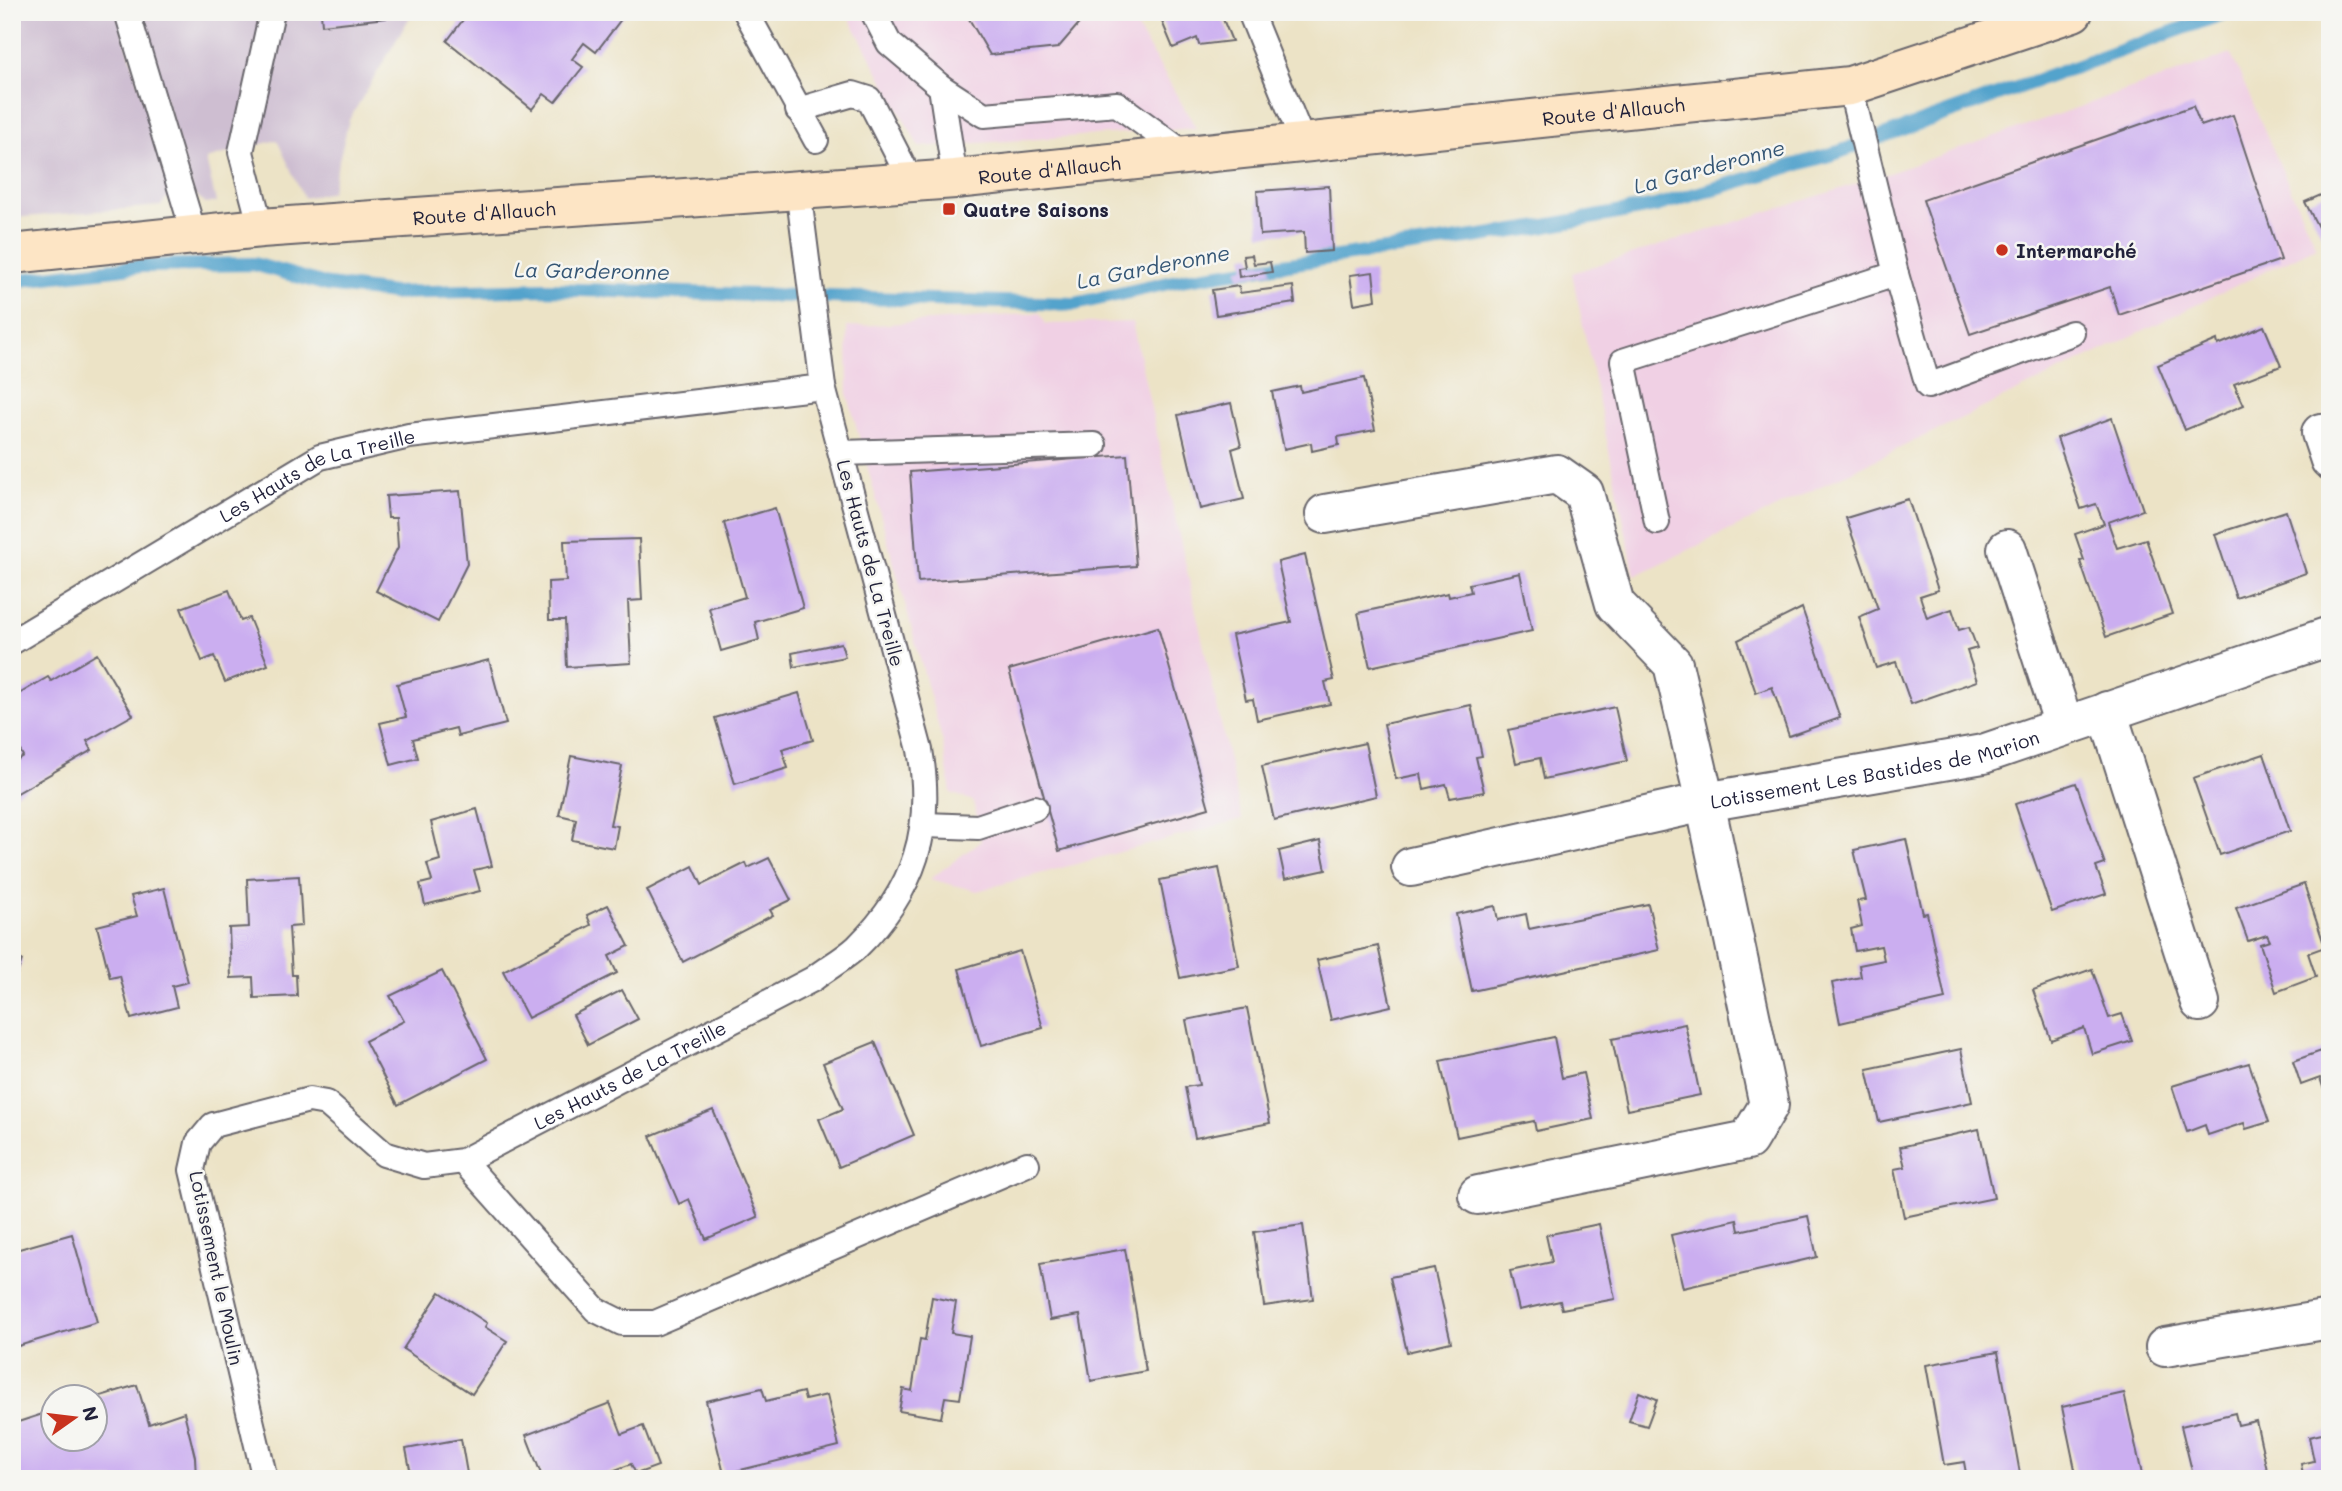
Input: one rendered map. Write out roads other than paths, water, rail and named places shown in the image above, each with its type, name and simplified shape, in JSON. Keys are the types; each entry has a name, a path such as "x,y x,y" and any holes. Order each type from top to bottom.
{"main road":[{"name":"Route d'Allauch","path":"12,254 261,228 955,179 1303,142 1854,100 2073,12"}],"street":[{"path":"1325,514 1557,474 1584,493 1615,604 1673,664 1705,802 1769,1105 1748,1140 1478,1195"},
{"path":"2007,550 2064,725"},
{"name":"Lotissement Les Bastides de Marion","path":"1410,867 1705,802 1983,754 2330,636"},
{"path":"2107,711 2200,1002"},
{"path":"2165,1346 2330,1320"}],"lane":[{"path":"127,12 195,237"},
{"path":"261,228 241,152 272,12"},
{"path":"746,12 816,140"},
{"path":"873,12 889,43 941,86 984,115 1117,104 1185,154"},
{"path":"1250,12 1303,142"},
{"path":"941,86 955,179"},
{"path":"798,110 853,93 870,99 911,181"},
{"path":"1854,100 1896,274 1928,386 2072,333"},
{"name":"Les Hauts de La Treille","path":"463,1161 813,979 856,948 889,907 918,858 925,824 926,784 920,750 823,387 798,189"},
{"path":"1657,522 1622,362 1896,274"},
{"name":"Les Hauts de La Treille","path":"12,642 320,457 409,436 823,387"},
{"path":"842,453 1094,445"},
{"path":"925,824 978,827 1035,808"},
{"name":"Lotissement le Moulin","path":"265,1479 192,1170 198,1143 213,1125 309,1100 326,1103 384,1154 424,1166 463,1161"},
{"path":"463,1161 596,1310 622,1323 655,1323 1027,1164"}],"waterway":[{"name":"La Garderonne","path":"12,281 141,266 254,264 328,285 393,293 545,289 1075,304 1186,279 1535,228 1655,206 1839,152 2228,12"}],"place":[{"name":"Quatre Saisons","path":"949,209"},
{"name":"Intermarché","path":"2002,250"}]}
